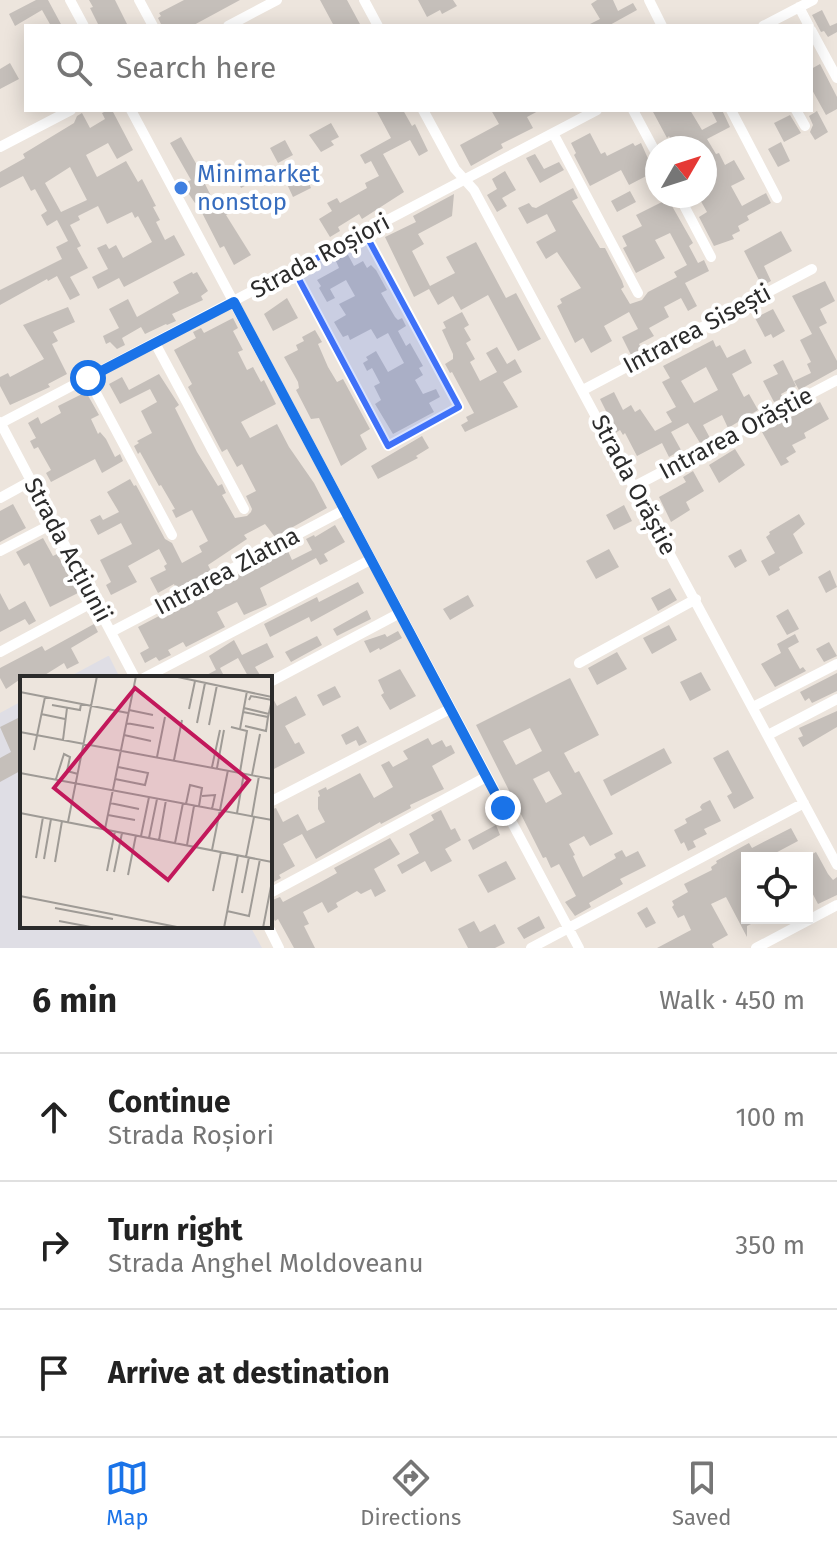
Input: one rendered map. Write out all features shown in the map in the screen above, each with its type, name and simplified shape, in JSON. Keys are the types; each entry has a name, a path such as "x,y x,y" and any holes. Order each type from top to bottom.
{"street":[{"path":"70,0 83,24"},
{"path":"139,0 152,24"},
{"path":"232,24 277,0"},
{"path":"364,0 377,24"},
{"path":"649,0 661,24"},
{"path":"767,24 813,0"},
{"path":"799,7 808,24"},
{"path":"813,34 837,78"},
{"path":"0,147 67,112"},
{"path":"132,112 579,948"},
{"name":"Strada Orăștie","path":"424,112 455,169 474,190 837,865"},
{"name":"Strada Roșiori","path":"0,423 593,112"},
{"path":"634,112 647,136"},
{"path":"732,112 777,198"},
{"path":"797,112 805,126"},
{"path":"553,133 638,293"},
{"path":"685,208 711,257"},
{"path":"294,270 388,446 459,407 365,233"},
{"name":"Intrarea Sisești","path":"583,390 812,269"},
{"path":"155,343 244,509"},
{"path":"88,378 172,535"},
{"name":"Intrarea Orăștie","path":"635,486 837,380"},
{"name":"Strada Acțiunii","path":"0,423 134,676"},
{"path":"0,498 31,481"},
{"name":"Intrarea Zlatna","path":"111,632 344,510"},
{"path":"0,551 54,523"},
{"path":"148,676 370,560"},
{"path":"579,663 696,599"},
{"path":"0,652 95,601"},
{"path":"272,681 398,614"},
{"path":"753,707 837,664"},
{"path":"768,735 837,699"},
{"path":"272,801 450,709"},
{"path":"272,892 486,777"},
{"path":"531,948 804,803"},
{"path":"756,948 837,905"},
{"path":"269,928 279,948"}],"highlighted area":[{"path":"365,233 459,407 388,446 294,270"}],"shaded area":[{"path":"108,656 119,676 71,676"},
{"path":"20,702 20,928 251,928 262,948 0,948 0,713"}],"building":[{"path":"36,0 48,0 61,24 50,24 42,10 15,26 9,14"},
{"path":"89,0 115,0 127,24 98,24 90,8 93,7"},
{"path":"184,0 240,0 196,24 161,24 159,13"},
{"path":"320,0 347,0 360,24 333,24"},
{"path":"418,0 453,0 457,6 427,17"},
{"path":"597,0 613,0 618,11 633,3 637,10 612,24 590,24 600,19 591,4"},
{"path":"822,10 830,26 837,23 837,32 828,37 824,31 821,32 812,15"},
{"path":"10,63 19,79 0,89 0,69"},
{"path":"820,64 837,97 837,109 826,115 813,92 813,68"},
{"path":"817,111 828,132 815,140 810,132 813,125 809,116"},
{"path":"113,112 133,150 117,159 108,143 86,155 97,177 126,161 138,182 142,179 156,206 153,207 160,220 156,222 165,240 174,235 185,255 124,287 119,278 98,289 92,277 108,269 97,248 106,244 109,249 116,245 123,258 152,242 138,216 135,218 132,212 107,224 98,206 78,216 80,220 70,225 81,246 77,248 88,268 70,277 80,295 70,300 57,276 0,305 0,290 62,259 56,247 68,241 57,220 47,226 41,215 47,211 35,189 31,191 23,176 0,188 0,172 74,123 82,113 90,128 105,119 102,113","holes":["70,167 87,200 61,212 45,183"]},
{"path":"377,112 404,112 412,126 415,124 428,151 419,156 410,140 383,154 404,192 362,219 359,214 338,227 340,231 330,237 319,219 332,211 327,203 337,198 340,203 367,188 365,183 379,176 371,161 365,164 360,155 391,138"},
{"path":"492,112 536,112 527,117 533,128 501,144 503,148 471,166 460,145 499,124"},
{"path":"653,112 691,112 702,130 717,122 712,112 723,112 730,127 713,136 666,136"},
{"path":"790,115 801,133 784,142 774,123"},
{"path":"331,123 339,137 331,141 334,145 321,152 309,135"},
{"path":"590,133 601,154 605,152 607,156 633,143 635,146 641,143 645,152 645,177 629,185 621,170 590,186 571,143"},
{"path":"181,137 216,206 227,200 233,211 226,215 251,255 234,265 224,246 220,248 197,203 182,184 191,180 170,143"},
{"path":"285,140 293,155 278,163 270,148"},
{"path":"781,142 790,161 778,167 768,149"},
{"path":"719,153 725,165 734,160 745,179 731,186 742,206 766,193 771,203 747,216 749,220 738,226 740,231 732,235 734,239 714,246 699,217 707,212 705,208 717,208"},
{"path":"535,154 544,169 559,162 564,170 540,183 526,158"},
{"path":"258,165 264,176 241,188 236,177"},
{"path":"505,171 516,190 502,198 507,206 497,212 487,195 497,189 492,179"},
{"path":"304,172 311,188 293,197 286,182"},
{"path":"573,188 578,198 572,201 600,248 605,248 630,304 642,300 648,292 677,277 674,272 687,265 670,233 655,240 665,258 636,273 623,248 627,246 622,236 642,226 636,215 650,208 673,208 693,243 689,246 698,263 704,260 709,271 685,283 697,306 688,311 681,298 664,307 669,317 649,328 654,336 639,344 642,350 631,355 622,337 638,329 629,312 604,326 612,341 591,353 583,338 575,343 557,306 562,303 560,299 581,288 557,252 546,259 536,242 556,231 547,214 527,224 518,208 529,203 536,208"},
{"path":"630,191 636,202 617,212 611,201"},
{"path":"454,194 452,216 418,234 424,244 412,251 430,286 455,273 446,257 476,242 506,298 516,293 541,339 518,351 488,295 461,310 453,296 438,305 429,289 414,297 385,237 416,222 413,216"},
{"path":"781,231 792,251 764,266 771,281 762,286 744,251"},
{"path":"347,253 354,266 363,261 367,268 371,265 376,270 387,290 381,293 395,317 398,320 402,318 406,326 398,331 406,346 410,343 423,366 419,368 423,375 415,380 423,394 436,389 440,397 429,403 434,412 393,434 375,404 381,400 374,386 380,383 372,368 367,371 363,363 376,351 388,372 404,363 388,333 377,339 371,329 350,340 348,335 343,337 334,322 346,315 339,304 355,296 346,280 330,289 335,298 327,302 319,288 321,286 317,280 339,268 335,259"},
{"path":"197,272 208,291 201,296 203,300 172,314 176,321 167,325 145,334 141,327 122,338 125,345 117,349 110,342 106,344 103,336 119,328 109,309 128,299 137,317 179,293 173,282"},
{"path":"825,281 835,301 820,309 827,323 819,327 837,361 837,369 799,390 794,381 811,373 807,364 811,362 800,340 812,334 792,296"},
{"path":"287,298 298,318 273,331 264,314"},
{"path":"68,307 75,322 53,332 58,341 52,344 67,374 48,384 50,387 10,405 0,386 0,377 8,373 10,377 44,359 23,325"},
{"path":"773,309 785,331 773,338 771,334 765,337 755,318"},
{"path":"462,312 469,325 464,328 471,340 466,343 475,359 470,362 480,381 497,372 486,353 497,347 507,364 515,359 522,372 503,382 518,407 465,432 461,425 468,421 466,417 474,413 445,364 453,359 453,354 442,330 446,328 443,322"},
{"path":"233,318 238,328 233,331 243,350 238,352 247,370 253,367 261,382 264,380 276,404 241,422 250,438 277,424 327,508 275,537 265,524 244,535 247,539 208,565 211,571 176,589 174,584 158,593 150,578 166,570 164,566 167,564 159,549 128,566 137,582 111,595 106,585 111,582 100,560 132,544 121,523 98,535 90,520 100,515 103,520 119,512 107,492 130,479 182,563 202,552 199,546 208,541 192,510 176,518 172,510 175,509 161,485 134,446 152,433 141,411 157,402 150,389 120,404 109,384 122,377 129,390 159,374 179,405 175,408 197,452 218,486 222,484 226,493 222,495 235,518 251,512 246,496 256,491 242,464 237,467 227,449 222,452 188,387 192,384 174,350 196,338 193,332 201,328 204,333"},
{"path":"315,330 322,342 318,344 328,367 337,382 343,379 370,429 360,435 367,449 341,466 319,418 311,419 296,390 299,388 298,382 284,357 298,350 296,345 304,341 302,337"},
{"path":"713,340 716,347 720,345 727,358 745,349 752,363 732,374 744,397 749,394 758,410 728,428 722,415 703,425 710,438 700,443 688,423 671,432 681,450 669,457 662,443 637,456 625,433 623,435 620,430 614,434 600,399 614,392 623,410 631,405 635,412 640,409 655,431 672,422 666,412 676,407 662,382 670,378 663,366","holes":["706,367 718,390 694,403 681,381"]},
{"path":"783,360 796,386 774,402 763,381 778,374 773,365"},
{"path":"86,392 99,415 91,419 98,434 100,432 106,439 115,457 120,454 123,461 102,473 95,459 51,482 46,473 51,470 38,447 34,449 30,441 36,438 28,423 38,417 41,424 61,413 58,406"},
{"path":"820,402 829,419 804,433 806,438 792,445 796,452 786,458 789,462 781,466 762,432"},
{"path":"422,436 429,448 416,456 418,458 378,479 371,466"},
{"path":"735,449 745,465 719,483 709,465"},
{"path":"693,471 704,491 686,502 690,510 671,522 659,497 686,482 683,477"},
{"path":"13,504 26,528 0,542 0,511"},
{"path":"624,505 632,521 614,530 606,515"},
{"path":"799,514 805,524 793,534 803,553 769,576 761,561 775,553 766,537"},
{"path":"335,525 345,542 324,554 328,561 320,565 316,558 260,588 267,605 244,615 237,602 217,612 225,627 186,647 183,642 168,650 171,655 159,661 156,657 145,663 140,653 149,648 138,627 287,549 292,560 312,550 306,539"},
{"path":"43,538 53,556 57,554 78,593 50,607 29,563 24,566 16,552"},
{"path":"609,549 619,567 596,579 586,561"},
{"path":"741,549 747,561 735,568 728,556"},
{"path":"830,570 837,587 826,593 818,577"},
{"path":"358,582 364,593 311,622 309,617 270,637 264,624 317,597 319,602"},
{"path":"670,588 677,600 658,611 651,598"},
{"path":"0,593 9,610 25,601 36,621 29,625 25,619 0,632"},
{"path":"468,595 474,606 450,620 443,609"},
{"path":"788,609 799,629 787,635 776,616"},
{"path":"367,610 371,619 337,636 333,629"},
{"path":"94,624 98,632 71,648 79,663 67,669 64,663 43,676 20,676 20,679 6,689 0,678 0,668 42,646 45,651"},
{"path":"669,625 677,640 652,654 643,638"},
{"path":"398,631 402,638 370,653 364,641 385,634 387,637"},
{"path":"795,634 799,642 788,648 800,669 803,667 806,671 775,687 761,664 781,653 777,644"},
{"path":"317,636 322,645 291,662 285,652"},
{"path":"234,640 242,655 267,643 274,657 255,667 258,676 248,676 238,658 220,668 224,676 205,676 216,670 209,656"},
{"path":"829,642 837,656 824,662 816,649"},
{"path":"617,652 627,669 597,685 588,668"},
{"path":"400,669 416,696 390,710 381,695 384,693 378,680"},
{"path":"701,672 711,690 690,701 680,682"},
{"path":"837,673 837,691 812,703 809,698 805,701 800,692"},
{"path":"570,678 599,735 564,753 575,773 579,771 613,834 590,846 584,836 569,844 573,856 583,877 616,858 614,854 622,850 626,857 638,851 646,866 620,879 623,884 589,903 591,907 575,916 565,902 576,896 559,864 551,868 546,857 543,858 476,725","holes":["530,728 542,751 516,765 503,741","549,771 562,794 546,803 533,779"]},
{"path":"335,686 341,697 323,706 317,695"},
{"path":"296,696 306,715 285,726 295,744 299,742 305,753 272,770 272,697 277,706"},
{"path":"837,711 837,727 803,747 798,738 803,736 799,728"},
{"path":"20,717 20,771 0,782 0,758 11,752 0,727"},
{"path":"358,726 367,742 359,746 356,740 346,745 341,735"},
{"path":"428,738 432,745 442,740 446,747 451,745 455,753 432,766 444,789 316,859 302,834 283,844 295,866 272,883 272,809 276,808 283,822 298,814 307,831 325,822 318,809 318,791 326,787 327,790 360,773 374,798 393,787 381,765 389,761 393,767 408,759 403,751"},
{"path":"664,748 672,763 611,796 603,780"},
{"path":"728,750 754,798 734,809 727,796 732,793 713,758"},
{"path":"710,800 721,821 704,829 707,834 693,841 696,847 688,851 674,830 687,823 685,819 702,810 702,804"},
{"path":"441,810 451,830 455,828 461,840 445,849 452,861 431,872 425,861 402,874 397,865 419,853 409,834 434,820 431,815"},
{"path":"496,825 500,835 473,850 468,840"},
{"path":"791,828 798,841 777,852 741,852 741,924 751,924 747,926 747,937 726,897 711,904 728,935 712,944 714,948 657,948 691,930 684,915 678,918 672,907 672,901 688,892 684,884 712,870 716,861 749,843 752,848"},
{"path":"390,838 400,854 374,869 386,891 375,897 371,889 361,894 357,891 336,903 338,907 328,913 322,902 303,912 309,924 304,926 315,948 294,948 278,919 275,921 272,916 272,900 280,897 283,902 337,873 334,868"},
{"path":"816,852 833,880 837,877 837,895 818,904 813,894 813,854"},
{"path":"506,861 516,879 488,893 478,875"},
{"path":"647,907 656,923 646,928 637,913"},
{"path":"539,916 545,928 524,939 517,928"},
{"path":"474,921 480,932 495,924 505,943 495,948 468,948 458,929"}],"place":[{"name":"Minimarket nonstop","path":"181,188"}],"route":[{"path":"88,378 234,302 503,808"}]}
